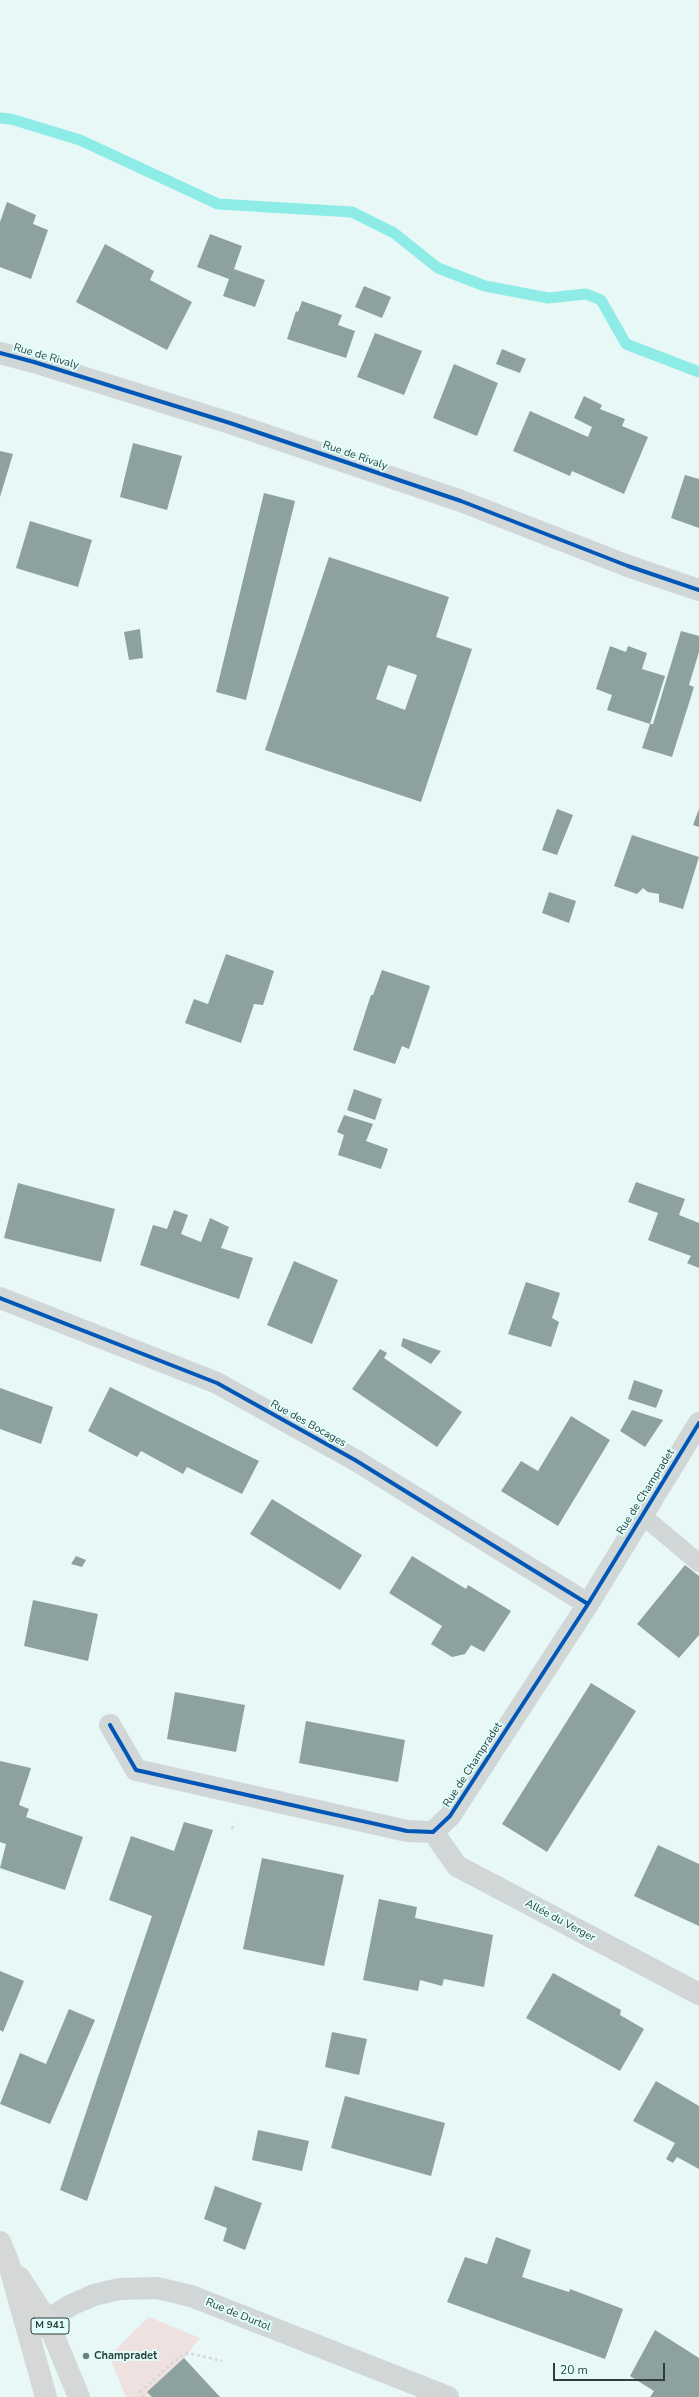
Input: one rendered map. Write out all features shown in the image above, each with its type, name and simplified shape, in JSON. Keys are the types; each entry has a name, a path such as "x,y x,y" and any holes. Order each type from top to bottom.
{"main road":[{"name":"M 941","path":"4,2251 47,2320 78,2397"},
{"name":"M 941","path":"4,2251 46,2397"}],"street":[{"name":"Rue de Rivaly","path":"0,354 42,364 275,438 461,501 628,566 699,590"},
{"name":"Rue des Bocages","path":"0,1298 217,1384 355,1460 588,1604"},
{"name":"Rue de Champradet","path":"433,1832 450,1816 588,1604 699,1423"},
{"path":"110,1725 136,1770 407,1831 433,1832"},
{"name":"Allée du Verger","path":"433,1832 456,1866 699,1994"},
{"name":"Rue de Durtol","path":"28,2333 72,2305 94,2295 119,2289 157,2288 191,2296 448,2397"}],"lane":[{"path":"642,1515 699,1563"}],"path":[{"path":"144,2397 140,2392 179,2356 188,2353 222,2361"}],"shaded area":[{"path":"149,2317 200,2338 184,2358 148,2392 152,2397 126,2397 109,2356"}],"building":[{"path":"7,202 36,215 33,224 48,230 31,279 0,267 0,222"},
{"path":"210,234 242,246 234,269 265,280 255,307 223,296 229,279 197,267"},
{"path":"105,244 154,271 150,280 192,302 167,350 76,302"},
{"path":"364,286 391,297 382,318 355,307"},
{"path":"302,301 342,315 338,325 355,331 346,358 287,339 296,311 298,312"},
{"path":"375,333 422,351 404,395 357,377"},
{"path":"502,349 526,359 520,373 496,364"},
{"path":"454,364 498,383 477,436 433,418"},
{"path":"584,396 602,405 600,409 625,419 622,426 648,437 624,494 572,471 570,476 513,451 530,411 588,437 592,427 574,418"},
{"path":"133,443 182,456 167,510 120,497"},
{"path":"0,451 13,454 0,497"},
{"path":"685,475 699,479 699,528 671,518"},
{"path":"264,493 295,501 246,700 216,692"},
{"path":"30,521 92,540 78,587 16,568"},
{"path":"329,557 449,597 436,637 472,649 421,802 265,750","holes":["388,665 417,675 405,710 376,699"]},
{"path":"140,629 143,658 129,660 124,632"},
{"path":"681,631 699,636 699,652 689,685 694,687 672,757 642,748 650,724 653,724"},
{"path":"610,646 626,652 628,646 647,653 642,669 665,676 650,724 607,710 612,695 596,689"},
{"path":"557,809 573,815 557,855 542,850"},
{"path":"699,809 699,827 693,825"},
{"path":"632,835 699,857 683,909 659,902 659,894 648,892 643,888 637,894 614,886"},
{"path":"549,892 576,901 569,923 542,913"},
{"path":"226,954 274,971 263,1005 254,1004 241,1043 185,1023 194,999 208,1004"},
{"path":"382,970 430,986 409,1049 402,1046 395,1064 353,1050 371,995 373,995"},
{"path":"354,1089 382,1099 375,1120 347,1110"},
{"path":"344,1115 373,1124 366,1141 388,1149 381,1169 338,1155 344,1135 337,1132"},
{"path":"636,1182 685,1199 679,1215 699,1223 699,1268 687,1263 691,1256 648,1240 658,1213 628,1202"},
{"path":"18,1183 115,1209 101,1262 4,1238"},
{"path":"174,1210 188,1215 181,1234 201,1242 210,1218 229,1227 221,1248 253,1258 239,1299 140,1265 153,1225 167,1229"},
{"path":"294,1261 338,1280 312,1344 267,1325"},
{"path":"526,1282 560,1293 552,1318 559,1322 551,1347 508,1334"},
{"path":"403,1338 441,1351 431,1364 401,1346"},
{"path":"380,1349 387,1353 384,1358 462,1412 437,1447 352,1389"},
{"path":"634,1380 663,1390 656,1408 628,1399"},
{"path":"110,1387 259,1461 242,1494 187,1467 183,1474 141,1451 137,1457 88,1431"},
{"path":"0,1388 53,1407 41,1444 0,1429"},
{"path":"632,1410 663,1420 645,1447 620,1431"},
{"path":"571,1416 610,1440 558,1526 501,1491 521,1461 538,1471"},
{"path":"272,1499 362,1555 340,1590 250,1534"},
{"path":"76,1556 86,1560 82,1567 71,1564"},
{"path":"412,1556 466,1589 468,1585 511,1611 484,1652 471,1645 465,1654 452,1657 431,1644 442,1626 389,1593"},
{"path":"685,1565 699,1576 699,1635 679,1658 637,1624"},
{"path":"33,1600 98,1614 88,1661 24,1646"},
{"path":"591,1683 636,1711 547,1852 502,1824"},
{"path":"175,1692 245,1705 236,1752 167,1739"},
{"path":"306,1721 405,1740 398,1782 299,1763"},
{"path":"0,1761 31,1768 19,1805 29,1809 26,1817 83,1837 65,1890 0,1868 6,1844 0,1842"},
{"path":"184,1822 213,1830 87,2201 60,2190 152,1916 109,1900 131,1836 174,1851"},
{"path":"658,1845 699,1864 699,1926 634,1896"},
{"path":"262,1858 344,1875 324,1966 243,1949"},
{"path":"379,1899 417,1907 415,1918 493,1935 484,1987 444,1979 442,1986 420,1980 418,1991 363,1980"},
{"path":"0,1971 24,1981 3,2032 0,2030"},
{"path":"553,1973 621,2010 620,2015 644,2029 620,2071 526,2018"},
{"path":"69,2009 95,2020 50,2124 0,2104 20,2053 46,2064"},
{"path":"332,2032 367,2039 359,2075 325,2067"},
{"path":"656,2081 699,2106 699,2169 677,2157 673,2163 666,2159 675,2143 633,2121"},
{"path":"345,2096 445,2123 431,2176 331,2148"},
{"path":"258,2130 309,2141 302,2171 252,2160"},
{"path":"215,2186 262,2203 245,2250 223,2241 227,2228 204,2219"},
{"path":"496,2237 531,2250 522,2277 569,2292 570,2289 623,2309 605,2359 447,2302 465,2257 487,2264"},
{"path":"655,2330 699,2358 699,2397 650,2397 654,2391 630,2376"},
{"path":"184,2358 220,2397 152,2397 147,2392"}],"waterway":[{"path":"0,118 11,119 80,140 218,204 352,212 394,233 438,268 485,286 548,298 586,294 601,300 626,344 699,372"}],"cycle path":[{"path":"0,353 34,362 230,423 461,501 628,566 699,590"},
{"path":"0,1298 217,1383 355,1460 588,1604"},
{"path":"110,1725 136,1770 407,1831 433,1832 450,1816 588,1604 699,1423"}],"place":[{"name":"Champradet","path":"86,2356"}]}
